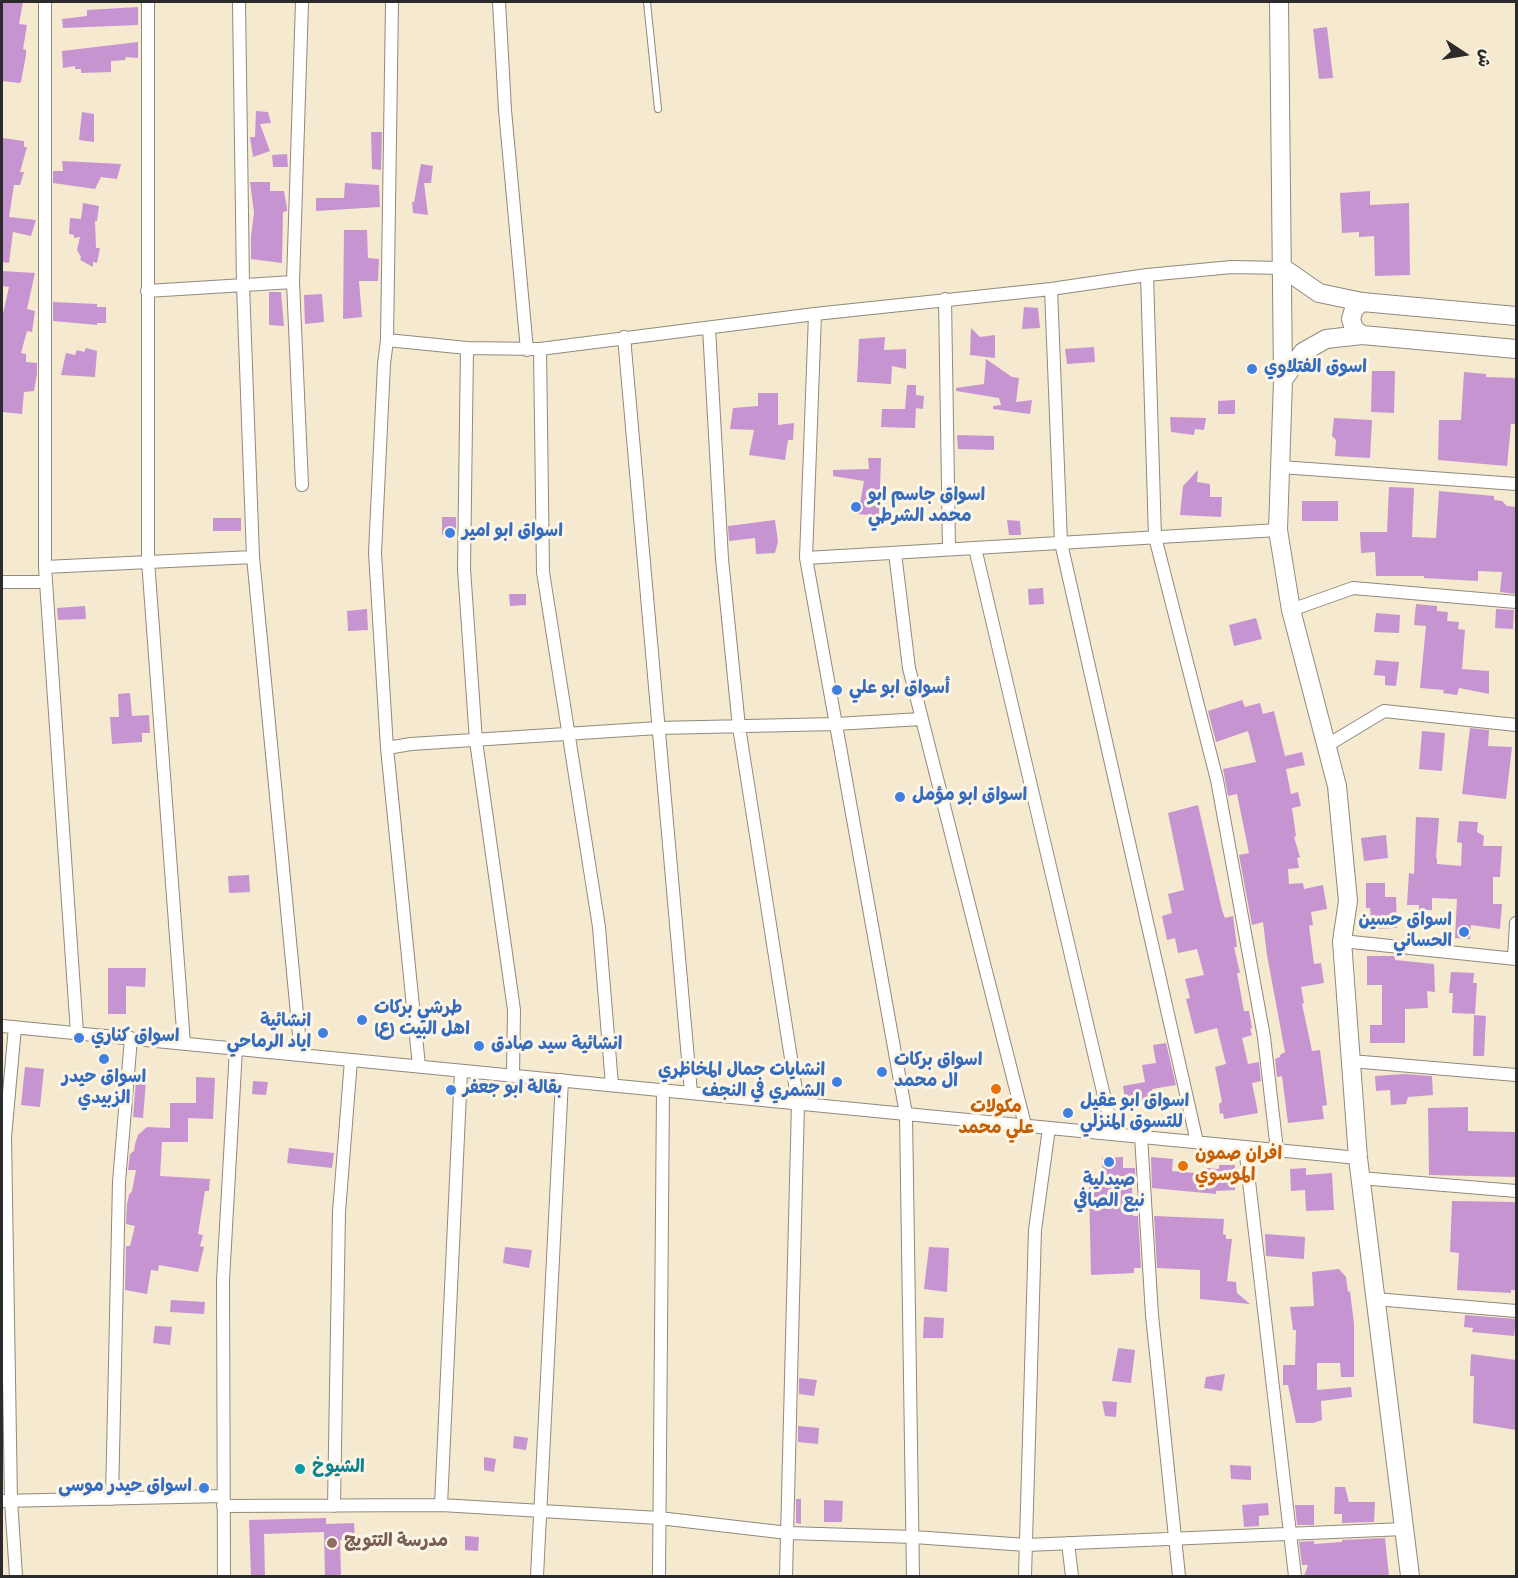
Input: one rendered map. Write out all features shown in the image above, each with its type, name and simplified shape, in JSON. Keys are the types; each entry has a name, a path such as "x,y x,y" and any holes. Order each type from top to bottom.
{"street":[{"path":"45,2 45,567 77,1033"},
{"path":"148,2 148,561 184,1044"},
{"path":"239,2 243,285 253,557 301,1055"},
{"path":"302,2 293,282 302,485"},
{"path":"393,2 387,340 375,553 387,748 419,1066"},
{"path":"499,2 505,110 527,350"},
{"path":"1279,2 1283,380 1278,530 1291,610 1337,786 1347,901 1342,941 1358,1158 1404,1529 1414,1576"},
{"path":"387,340 467,348 540,350 624,337 815,314 1232,267 1283,268 1319,293 1362,302 1516,316"},
{"path":"1147,275 1155,537 1217,780 1264,1037 1277,1150"},
{"path":"147,291 293,282"},
{"path":"1051,288 1060,543 1197,1142"},
{"path":"945,299 949,549"},
{"path":"1362,302 1354,309 1351,319 1354,329 1362,335"},
{"path":"815,314 806,558 906,1114 913,1576"},
{"path":"709,328 722,559 739,727 798,1103 786,1576"},
{"path":"1283,380 1304,352 1326,339 1362,335 1516,349"},
{"path":"624,337 691,1093"},
{"path":"467,348 464,569 476,741 514,1010 513,1075"},
{"path":"540,350 543,572 599,927 612,1085"},
{"path":"1281,467 1516,484"},
{"path":"806,558 1278,530"},
{"path":"975,548 1113,1134"},
{"path":"895,553 909,668 1024,1125"},
{"path":"45,567 253,557"},
{"path":"2,582 46,582"},
{"path":"1291,610 1353,588 1516,602"},
{"path":"1326,746 1384,711 1516,725"},
{"path":"387,748 411,744 658,728 836,724 921,719"},
{"path":"1342,941 1515,958 1516,923"},
{"path":"2,1026 1358,1158"},
{"path":"15,1027 3,1137 6,1500 16,1576"},
{"path":"112,1499 120,1182 131,1038"},
{"path":"224,1576 223,1280 236,1048"},
{"path":"334,1506 339,1212 351,1060"},
{"path":"1351,1061 1516,1075"},
{"path":"441,1505 461,1071"},
{"path":"537,1576 562,1080"},
{"path":"659,1576 663,1090"},
{"path":"1025,1576 1035,1230 1049,1128"},
{"path":"1141,1136 1152,1315 1179,1576"},
{"path":"1245,1147 1295,1576"},
{"path":"1360,1178 1516,1191"},
{"path":"1375,1299 1516,1311"},
{"path":"6,1500 223,1501 334,1506 441,1505 659,1518 788,1533 914,1537 1026,1545 1404,1529"},
{"path":"1068,1543 1072,1576"}],"lane":[{"path":"646,2 658,109"}],"building":[{"path":"2,2 23,2 19,24 27,25 23,49 26,50 26,55 19,83 2,81"},
{"path":"138,7 138,25 63,28 62,19 87,16 87,10"},
{"path":"1327,27 1333,78 1319,79 1313,29"},
{"path":"138,42 138,58 126,57 125,60 111,61 111,72 81,73 81,69 75,69 75,66 63,68 62,51"},
{"path":"256,111 268,112 271,123 260,124 270,151 253,157 250,137 255,137"},
{"path":"82,112 94,114 94,142 79,140"},
{"path":"371,132 382,132 381,170 372,169"},
{"path":"2,138 24,141 24,147 27,147 20,172 24,172 20,185 14,185 9,217 36,220 31,236 13,232 9,263 2,262"},
{"path":"287,154 288,167 273,167 272,155"},
{"path":"62,161 121,164 117,179 101,177 95,189 53,183 53,171 63,171"},
{"path":"421,164 433,166 431,183 424,183 428,215 413,213 412,202 414,202"},
{"path":"250,182 270,182 270,191 284,191 287,211 283,212 282,263 251,259 254,213"},
{"path":"345,183 379,185 380,207 316,211 316,198 344,198"},
{"path":"1370,191 1370,205 1409,203 1410,275 1375,276 1374,236 1359,237 1359,232 1342,233 1340,193"},
{"path":"83,203 99,206 97,221 95,221 96,248 100,248 97,263 93,262 93,267 80,260 81,257 77,250 80,237 74,238 74,235 69,234 70,218 81,219"},
{"path":"344,230 367,230 368,258 379,259 378,281 359,281 362,317 343,319"},
{"path":"2,271 35,273 27,309 35,311 32,332 27,331 21,353 26,354 26,362 37,363 37,374 34,391 24,392 22,414 2,412 2,318 9,287 2,286"},
{"path":"269,292 281,292 284,326 269,325"},
{"path":"322,294 324,322 305,324 304,295"},
{"path":"53,302 97,304 97,307 106,307 106,323 97,323 97,325 53,321"},
{"path":"1024,307 1038,308 1040,328 1022,329"},
{"path":"971,328 980,337 995,335 995,358 970,355"},
{"path":"885,337 884,350 906,349 906,369 892,366 891,384 857,382 859,339"},
{"path":"1094,347 1095,362 1067,364 1065,349"},
{"path":"86,348 97,351 95,377 61,375 66,353 75,355 77,350 84,352"},
{"path":"986,359 1012,377 1019,378 1016,402 1032,400 1030,414 993,409 993,406 1001,405 999,398 956,391 956,388 984,384"},
{"path":"1372,371 1395,371 1394,413 1371,412"},
{"path":"1464,372 1486,374 1486,377 1516,378 1516,424 1511,424 1507,466 1438,460 1439,420 1461,420"},
{"path":"907,385 916,385 916,395 924,396 923,409 916,408 915,428 881,427 882,409 905,409"},
{"path":"758,393 778,393 778,425 794,423 793,440 788,440 785,460 749,455 754,430 730,429 733,408 758,406"},
{"path":"1235,400 1235,414 1218,414 1218,401"},
{"path":"1170,417 1206,418 1204,430 1195,429 1194,435 1171,432"},
{"path":"1334,418 1372,420 1370,458 1335,456 1336,440 1332,436"},
{"path":"957,435 994,436 994,450 958,449"},
{"path":"868,458 881,458 879,516 858,514 864,481 833,476 833,470 869,469"},
{"path":"1198,470 1197,482 1210,484 1210,497 1222,497 1221,517 1180,515 1183,486"},
{"path":"1389,487 1414,488 1412,537 1436,538 1439,491 1494,496 1494,500 1516,507 1515,594 1500,592 1502,572 1478,571 1478,581 1424,578 1424,576 1376,576 1375,552 1361,553 1360,532 1387,532"},
{"path":"1302,501 1338,501 1338,521 1302,521"},
{"path":"442,517 456,517 456,535 442,535"},
{"path":"213,518 241,518 241,531 213,531"},
{"path":"775,520 778,542 775,553 756,554 755,538 729,541 728,526"},
{"path":"1007,520 1020,521 1021,535 1009,535"},
{"path":"1043,588 1044,604 1029,605 1028,589"},
{"path":"509,594 526,594 526,605 510,606"},
{"path":"1416,604 1437,606 1437,611 1448,612 1447,621 1459,622 1458,629 1465,630 1462,669 1489,671 1489,694 1459,688 1457,695 1443,693 1444,690 1420,688 1426,626 1414,625"},
{"path":"85,606 86,619 58,620 57,608"},
{"path":"367,609 368,630 348,631 347,611"},
{"path":"1496,609 1514,610 1513,629 1495,628"},
{"path":"1376,613 1400,615 1399,633 1374,632"},
{"path":"1256,618 1262,639 1234,646 1229,625"},
{"path":"1376,660 1399,662 1396,686 1385,685 1385,676 1374,675"},
{"path":"130,693 132,716 149,715 150,733 142,733 142,742 112,744 110,717 119,717 118,694"},
{"path":"1242,700 1245,707 1260,703 1263,714 1274,711 1285,756 1302,752 1305,765 1286,769 1291,794 1298,792 1301,806 1292,808 1296,836 1294,837 1300,857 1297,858 1299,868 1288,869 1289,884 1303,883 1304,889 1323,885 1327,909 1311,912 1313,925 1309,926 1314,964 1321,963 1324,983 1301,987 1304,1003 1302,1004 1312,1051 1320,1050 1327,1105 1322,1106 1324,1119 1288,1123 1282,1076 1277,1077 1275,1059 1285,1052 1263,922 1252,925 1239,855 1249,853 1237,794 1228,796 1223,769 1256,762 1248,731 1216,742 1208,711"},
{"path":"1470,728 1489,730 1488,746 1512,747 1506,799 1462,794"},
{"path":"1422,731 1445,733 1442,771 1419,769"},
{"path":"1198,805 1222,910 1225,918 1233,916 1237,947 1234,947 1240,973 1237,973 1244,1011 1249,1011 1252,1028 1250,1029 1252,1035 1242,1038 1248,1064 1259,1062 1261,1081 1252,1083 1258,1113 1224,1119 1223,1113 1220,1114 1219,1104 1222,1102 1215,1067 1226,1064 1217,1028 1195,1034 1186,999 1190,998 1185,979 1204,975 1197,949 1178,953 1175,938 1167,940 1162,916 1172,913 1168,894 1184,890 1168,813"},
{"path":"1416,817 1439,818 1437,864 1461,866 1462,843 1457,842 1459,821 1478,822 1477,832 1484,836 1483,846 1502,846 1500,877 1493,877 1493,904 1502,904 1500,929 1471,925 1470,939 1455,938 1457,899 1432,898 1432,910 1419,910 1419,905 1407,905 1409,873 1414,874"},
{"path":"1386,835 1388,858 1364,861 1361,838"},
{"path":"249,875 250,892 229,893 228,876"},
{"path":"1366,883 1385,883 1385,897 1396,897 1397,928 1372,929 1370,908 1366,908"},
{"path":"1367,956 1395,956 1395,960 1434,964 1435,992 1427,991 1428,1008 1405,1009 1405,1043 1370,1043 1370,1025 1382,1025 1382,985 1367,985"},
{"path":"108,968 146,968 145,987 126,986 126,1014 108,1014"},
{"path":"1451,972 1474,973 1473,983 1477,983 1475,1014 1452,1013 1453,993 1449,993"},
{"path":"1474,1015 1486,1016 1484,1056 1473,1056"},
{"path":"1166,1043 1176,1085 1152,1089 1154,1099 1132,1102 1131,1099 1125,1100 1123,1086 1145,1082 1142,1065 1156,1063 1153,1045"},
{"path":"25,1067 44,1069 40,1107 21,1105"},
{"path":"1404,1074 1432,1076 1433,1095 1408,1097 1406,1104 1391,1105 1390,1090 1376,1091 1375,1076"},
{"path":"196,1077 215,1078 213,1119 188,1118 188,1142 162,1142 160,1176 210,1179 209,1191 205,1191 198,1234 203,1235 200,1246 204,1247 198,1272 159,1265 158,1271 151,1270 147,1294 125,1290 126,1246 130,1246 135,1226 126,1224 127,1204 136,1170 128,1170 130,1154 134,1151 138,1135 147,1127 170,1128 170,1103 196,1103"},
{"path":"136,1080 146,1081 143,1118 133,1117"},
{"path":"253,1081 268,1082 266,1095 252,1094"},
{"path":"1468,1107 1468,1131 1516,1132 1516,1177 1429,1175 1428,1108"},
{"path":"289,1148 334,1153 332,1168 287,1163"},
{"path":"1123,1157 1123,1168 1135,1168 1136,1186 1132,1186 1133,1216 1138,1216 1141,1268 1134,1268 1134,1273 1091,1275 1089,1184 1103,1183 1102,1158"},
{"path":"1151,1157 1173,1159 1172,1171 1205,1174 1206,1168 1219,1169 1219,1165 1235,1165 1235,1190 1216,1191 1216,1194 1152,1188"},
{"path":"1306,1168 1306,1175 1332,1173 1334,1210 1306,1211 1305,1190 1291,1191 1290,1169"},
{"path":"1452,1201 1516,1202 1516,1290 1511,1290 1511,1293 1457,1290 1459,1253 1450,1252"},
{"path":"1154,1216 1224,1219 1223,1234 1226,1235 1226,1239 1232,1239 1227,1281 1236,1282 1237,1293 1250,1304 1200,1299 1200,1270 1157,1268"},
{"path":"1265,1234 1305,1237 1304,1259 1266,1256"},
{"path":"505,1247 532,1250 529,1268 503,1263"},
{"path":"929,1247 949,1248 947,1292 924,1289"},
{"path":"1339,1269 1346,1277 1348,1292 1350,1291 1354,1324 1354,1377 1341,1377 1340,1363 1317,1363 1317,1390 1351,1387 1352,1397 1321,1401 1322,1420 1313,1423 1296,1423 1288,1385 1283,1385 1283,1365 1295,1365 1296,1330 1293,1330 1290,1307 1314,1306 1312,1272"},
{"path":"171,1300 205,1302 204,1314 170,1312"},
{"path":"1465,1315 1516,1319 1514,1336 1472,1332 1473,1328 1464,1327"},
{"path":"924,1317 944,1318 943,1338 923,1338"},
{"path":"155,1326 172,1327 170,1345 153,1343"},
{"path":"1118,1348 1135,1350 1131,1383 1112,1381"},
{"path":"1471,1354 1516,1360 1516,1430 1473,1423 1474,1376 1470,1376"},
{"path":"1225,1374 1222,1391 1204,1388 1206,1377"},
{"path":"799,1378 817,1380 814,1396 799,1394"},
{"path":"1102,1401 1117,1402 1116,1417 1105,1416"},
{"path":"798,1426 819,1428 818,1444 798,1442"},
{"path":"514,1436 528,1438 526,1450 513,1448"},
{"path":"484,1457 496,1459 494,1472 484,1470"},
{"path":"1230,1465 1251,1466 1251,1480 1231,1479"},
{"path":"1335,1487 1345,1487 1349,1502 1375,1502 1374,1522 1342,1523 1342,1514 1334,1514"},
{"path":"796,1499 801,1499 801,1524 796,1523"},
{"path":"824,1500 843,1501 842,1522 824,1522"},
{"path":"1268,1503 1269,1515 1259,1516 1259,1526 1244,1527 1242,1505"},
{"path":"1295,1505 1314,1505 1314,1525 1297,1525"},
{"name":"مدرسة التتويج","path":"326,1518 326,1524 354,1523 355,1539 340,1540 341,1576 325,1576 324,1532 264,1534 265,1576 251,1576 249,1520"},
{"path":"465,1536 479,1537 478,1551 465,1550"},
{"path":"1385,1538 1389,1576 1304,1576 1308,1565 1302,1565 1299,1542 1314,1541 1314,1544"}],"place":[{"name":"اسوق الفتلاوي","path":"1252,369"},
{"name":"اسواق جاسم ابو محمد الشرطي","path":"856,507"},
{"name":"اسواق ابو امير","path":"450,533"},
{"name":"أسواق ابو علي","path":"837,690"},
{"name":"اسواق ابو مؤمل","path":"900,797"},
{"name":"اسواق حسين الحساني","path":"1464,932"},
{"name":"طرشي بركات اهل البيت (ع)","path":"362,1020"},
{"name":"انشائية اياد الرماحي","path":"323,1033"},
{"name":"اسواق كناري","path":"79,1038"},
{"name":"انشائية سيد صادق","path":"479,1046"},
{"name":"اسواق حيدر الزبيدي","path":"104,1059"},
{"name":"اسواق بركات ال محمد","path":"882,1072"},
{"name":"انشايات جمال المخاظري الشمري في النجف","path":"837,1082"},
{"name":"مكولات علي محمد","path":"996,1089"},
{"name":"بقالة ابو جعفر","path":"451,1090"},
{"name":"اسواق ابو عقيل للتسوق المنزلي","path":"1068,1113"},
{"name":"صيدلية نبع الصافي","path":"1109,1162"},
{"name":"افران صمون الموسوي","path":"1183,1166"},
{"name":"الشيوخ","path":"300,1469"},
{"name":"اسواق حيدر موسى","path":"204,1488"},
{"name":"مدرسة التتويج","path":"332,1543"}]}
